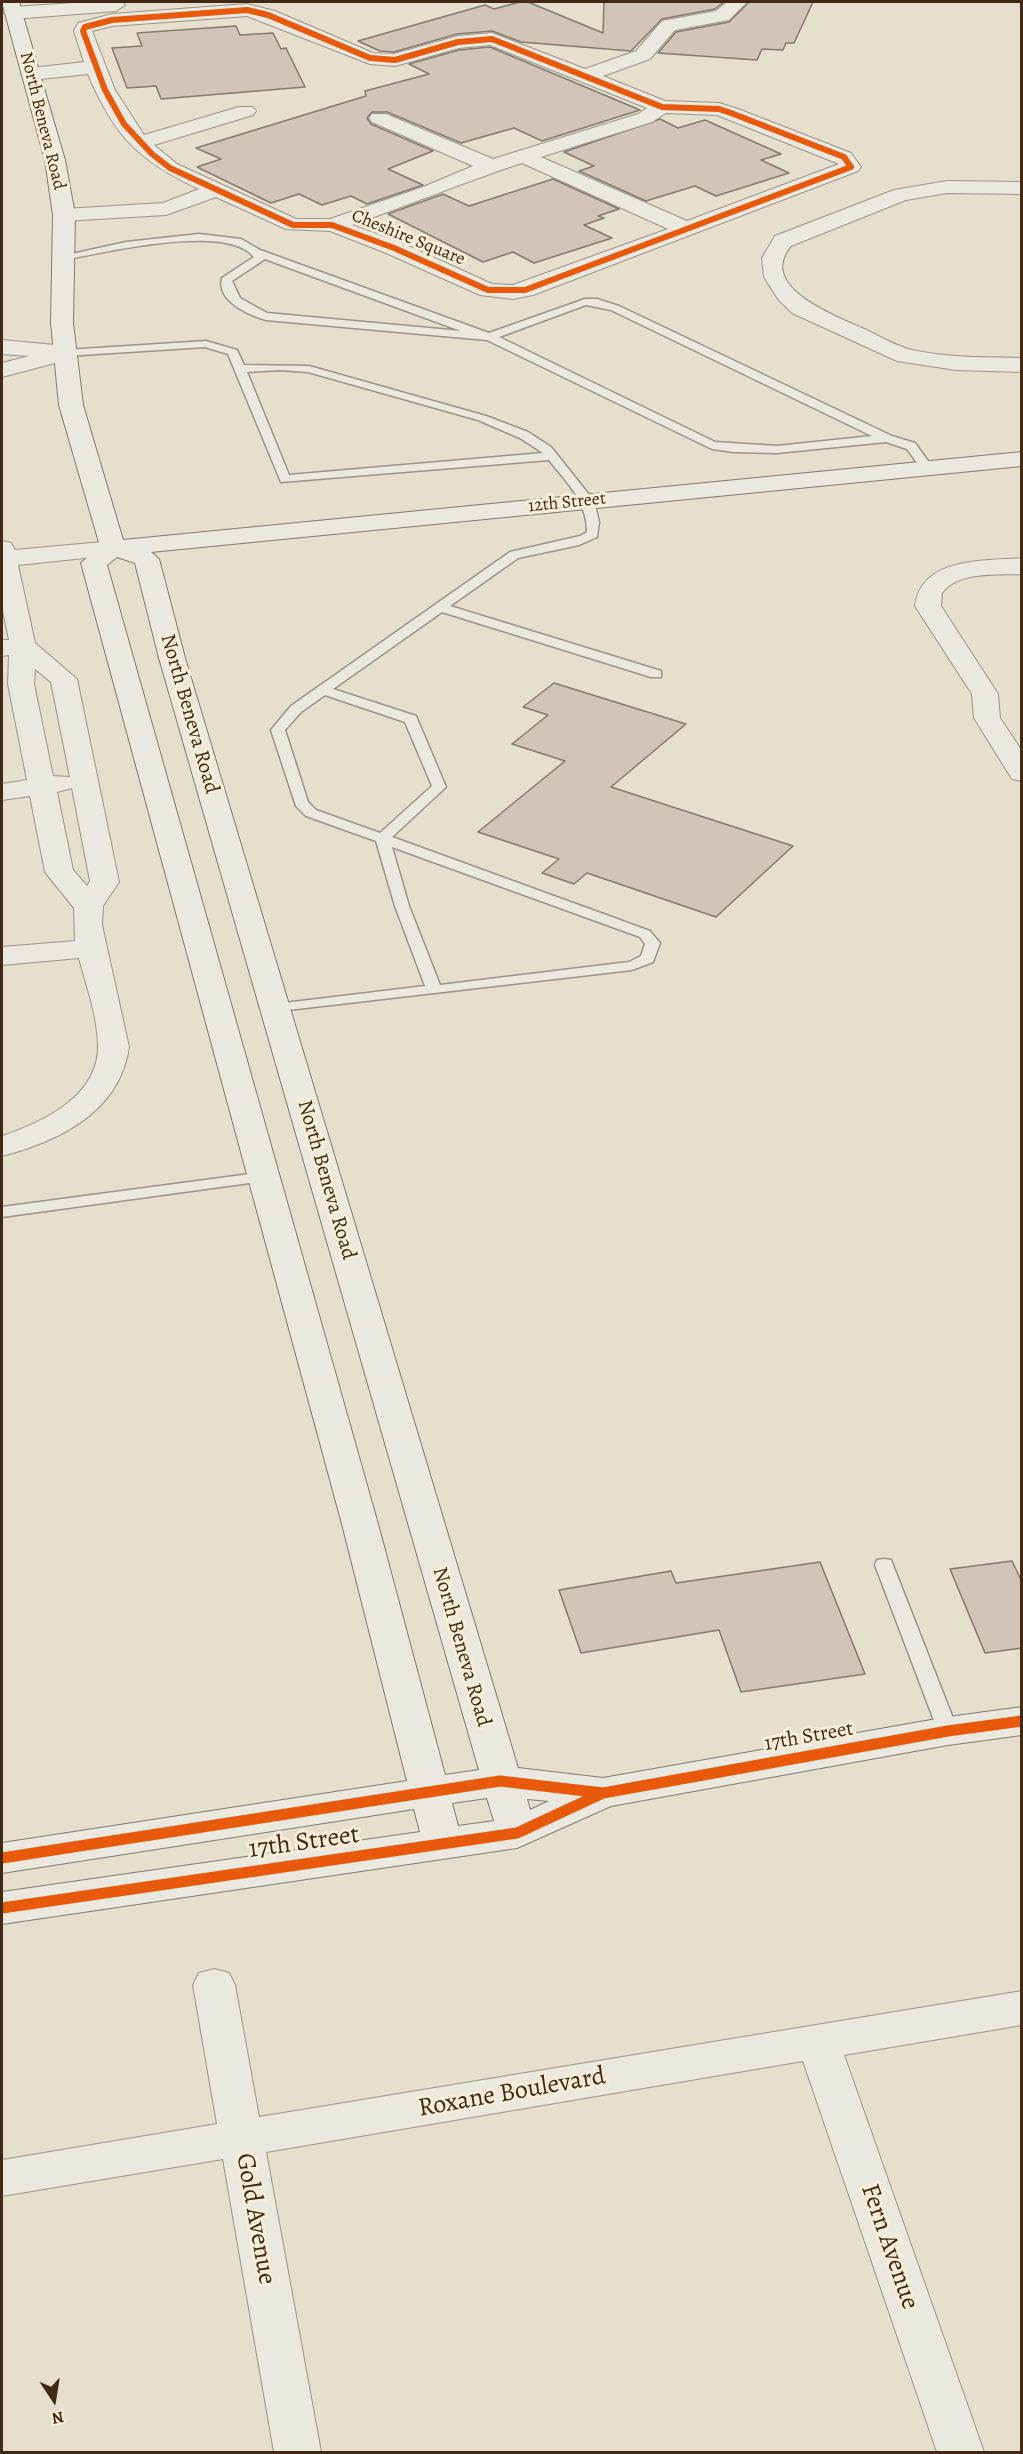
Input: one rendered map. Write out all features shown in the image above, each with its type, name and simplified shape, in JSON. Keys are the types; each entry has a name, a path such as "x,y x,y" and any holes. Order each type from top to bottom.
{"street":[{"name":"North Beneva Road","path":"172,2 12,7 55,160 64,215 62,322 72,405 113,548 146,559 517,1833"},
{"path":"588,75 643,55 669,25 723,16 738,2"},
{"name":"Cheshire Square","path":"332,225 394,248 488,290 513,292 849,171 850,162 844,157 718,110 662,106 492,39 458,42 404,59 375,59 268,15 238,10 112,20 90,24 83,31 116,115 140,143 170,168 292,225 332,225 430,191 448,180 645,118 662,106"},
{"path":"30,74 96,68"},
{"path":"140,143 246,111"},
{"path":"379,118 491,166"},
{"path":"524,157 689,230"},
{"path":"1022,188 947,187 891,197 783,241 773,255 771,264 778,288 794,304 886,350 929,361 1022,365"},
{"path":"64,215 166,208 217,190"},
{"path":"2,347 66,353"},
{"path":"2,370 66,353"},
{"name":"12th Street","path":"2,555 113,548 1022,459"},
{"path":"113,548 94,563 360,1524 443,1845"},
{"path":"2,555 12,647 58,872 88,906"},
{"path":"1022,566 956,573 942,578 926,594 928,606 985,694 987,718 1022,773"},
{"path":"2,1146 56,1125 74,1113 100,1088 110,1070 114,1046 87,933 88,906 105,882 64,679 12,647"},
{"path":"2,792 84,780"},
{"path":"2,957 91,948"},
{"name":"17th Street","path":"2,1908 517,1833 603,1792 948,1731 1022,1721"},
{"name":"17th Street","path":"2,1858 500,1781 603,1792"},
{"name":"Gold Avenue","path":"214,1985 297,2452"},
{"name":"Roxane Boulevard","path":"2,2178 1022,2008"},
{"name":"Fern Avenue","path":"818,2042 961,2452"}],"lane":[{"path":"63,257 198,238 236,240 256,252 489,337 720,447 762,452 888,439"},
{"path":"256,252 260,258 255,264 233,273 226,280 226,289 242,307 251,312 270,318 489,337 561,309 597,302 615,308 888,439 911,446 927,468"},
{"path":"66,353 206,344 233,352 285,479 551,456"},
{"path":"240,369 297,367 374,386 512,428 543,446 588,501 594,522 593,534 579,543 534,548 514,555 297,709 278,730 301,802 311,813 645,934 653,943 648,959 632,966 276,1009"},
{"path":"441,607 656,674"},
{"path":"324,690 411,719 439,787 382,839"},
{"path":"382,839 402,906 434,990"},
{"path":"2,1212 265,1177"},
{"path":"884,1565 948,1731"}],"building":[{"path":"528,2 603,33 604,2 724,2 715,9 662,19 631,51 521,42 492,31 457,34 394,52 380,51 358,41 485,5 494,9"},
{"path":"749,2 813,2 794,43 786,43 783,50 762,49 757,60 658,53 676,32 729,22"},
{"path":"236,26 240,35 273,33 281,49 286,48 305,87 161,99 156,86 127,88 112,48 142,46 137,33"},
{"path":"490,47 640,110 542,141 514,128 461,143 387,112 372,112 367,118 371,124 433,151 388,169 423,185 367,204 351,196 322,205 299,194 271,203 197,167 221,159 196,148 366,96 365,91 429,74 409,64 459,50"},
{"path":"660,119 678,128 705,120 781,154 761,160 789,173 716,196 695,186 646,201 579,171 594,166 564,152"},
{"path":"553,179 619,209 598,216 604,218 584,225 612,238 534,263 513,252 483,262 388,214 443,194 469,206"},
{"path":"554,683 686,724 611,787 793,846 716,917 587,873 574,884 542,873 559,859 478,832 565,761 512,744 548,715 523,707"},
{"path":"1012,1561 1022,1582 1022,1648 985,1653 950,1569"},
{"path":"820,1562 865,1674 741,1692 719,1630 581,1653 559,1590 671,1571 676,1583"}],"cycle path":[{"path":"247,10 268,15 370,58 395,60 458,42 492,39 662,107 719,109 731,113 844,157 851,167 525,290 513,292 488,290 394,248 332,225 293,225 170,168 137,140 124,124 105,90 83,31 85,27 112,20 247,10"},
{"path":"2,1908 517,1833 603,1793 948,1731 1022,1721"},
{"path":"2,1858 500,1781 603,1793"}]}
